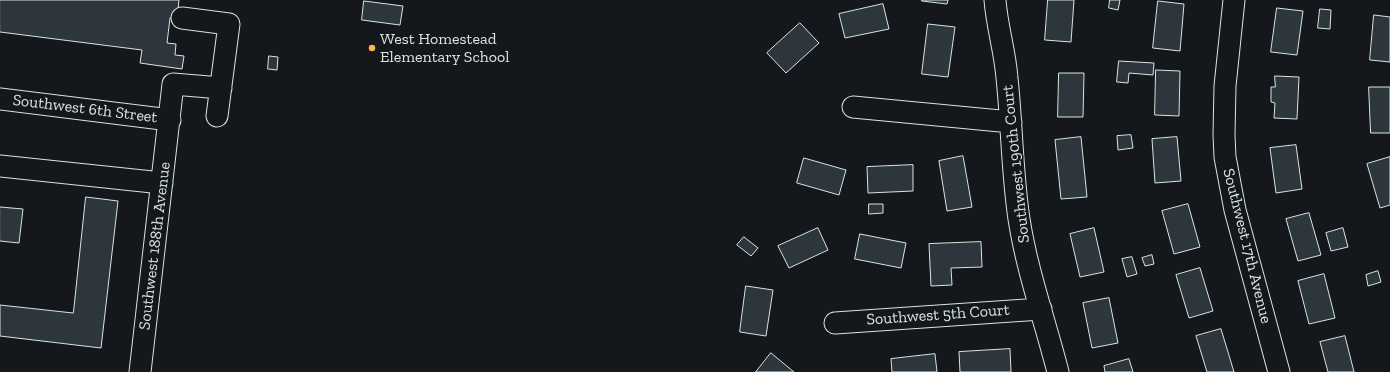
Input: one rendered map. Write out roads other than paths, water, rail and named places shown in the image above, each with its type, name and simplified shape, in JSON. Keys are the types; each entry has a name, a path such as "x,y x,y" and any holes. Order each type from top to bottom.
{"street":[{"name":"Southwest 190th Court","path":"995,0 999,35 1006,67 1012,157 1019,219 1027,261 1058,372"},
{"name":"Southwest 17th Avenue","path":"1234,0 1225,86 1224,135 1228,178 1238,224 1278,372"},
{"path":"182,18 229,24 217,116"},
{"name":"Southwest 188th Avenue","path":"140,372 173,84 221,88"},
{"name":"Southwest 6th Street","path":"0,99 170,120"},
{"path":"853,107 1010,122"},
{"path":"0,166 162,183"},
{"name":"Southwest 5th Court","path":"835,323 1041,309"}],"place":[{"name":"West Homestead Elementary School","path":"372,48"}]}
